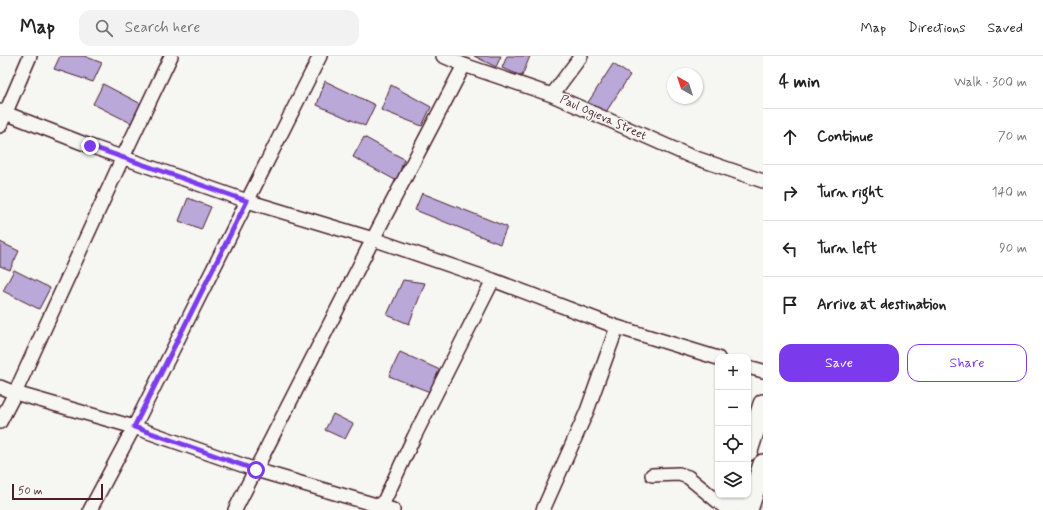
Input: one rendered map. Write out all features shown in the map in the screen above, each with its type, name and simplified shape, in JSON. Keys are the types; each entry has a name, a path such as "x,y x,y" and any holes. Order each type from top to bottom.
{"highway":[{"path":"751,442 763,404"},
{"path":"729,510 747,505 763,464"}],"street":[{"path":"0,126 3,111 30,56"},
{"path":"0,422 15,393 171,56"},
{"path":"90,510 134,427 320,56"},
{"name":"Paul Ogieva Street","path":"444,56 552,95 690,156 763,181"},
{"path":"552,95 581,56"},
{"path":"235,510 464,64"},
{"path":"3,111 90,146 247,201 373,239 493,280 617,327 715,357"},
{"path":"0,387 15,393 134,427 256,470 385,509 414,437 493,280"},
{"path":"543,510 587,411 617,327"},
{"path":"751,368 763,371"},
{"path":"652,475 679,474 688,477 729,510"}],"building":[{"path":"60,56 84,56 102,63 93,82 54,69"},
{"path":"474,56 501,56 496,67"},
{"path":"507,56 530,56 522,76 502,68"},
{"path":"613,64 630,75 604,115 587,104"},
{"path":"325,81 375,105 365,126 317,105"},
{"path":"103,84 145,106 135,125 93,104"},
{"path":"391,85 431,107 422,126 381,110"},
{"path":"364,137 404,159 397,181 353,157"},
{"path":"422,193 507,227 500,244 415,210"},
{"path":"188,198 211,207 201,230 179,221"},
{"path":"0,242 19,251 10,270 0,266"},
{"path":"14,270 50,288 39,309 3,291"},
{"path":"403,280 425,283 409,324 387,315"},
{"path":"400,352 440,370 430,392 389,376"},
{"path":"333,414 353,424 345,439 325,430"}],"route":[{"path":"90,146 247,201 134,427 256,470"}]}
